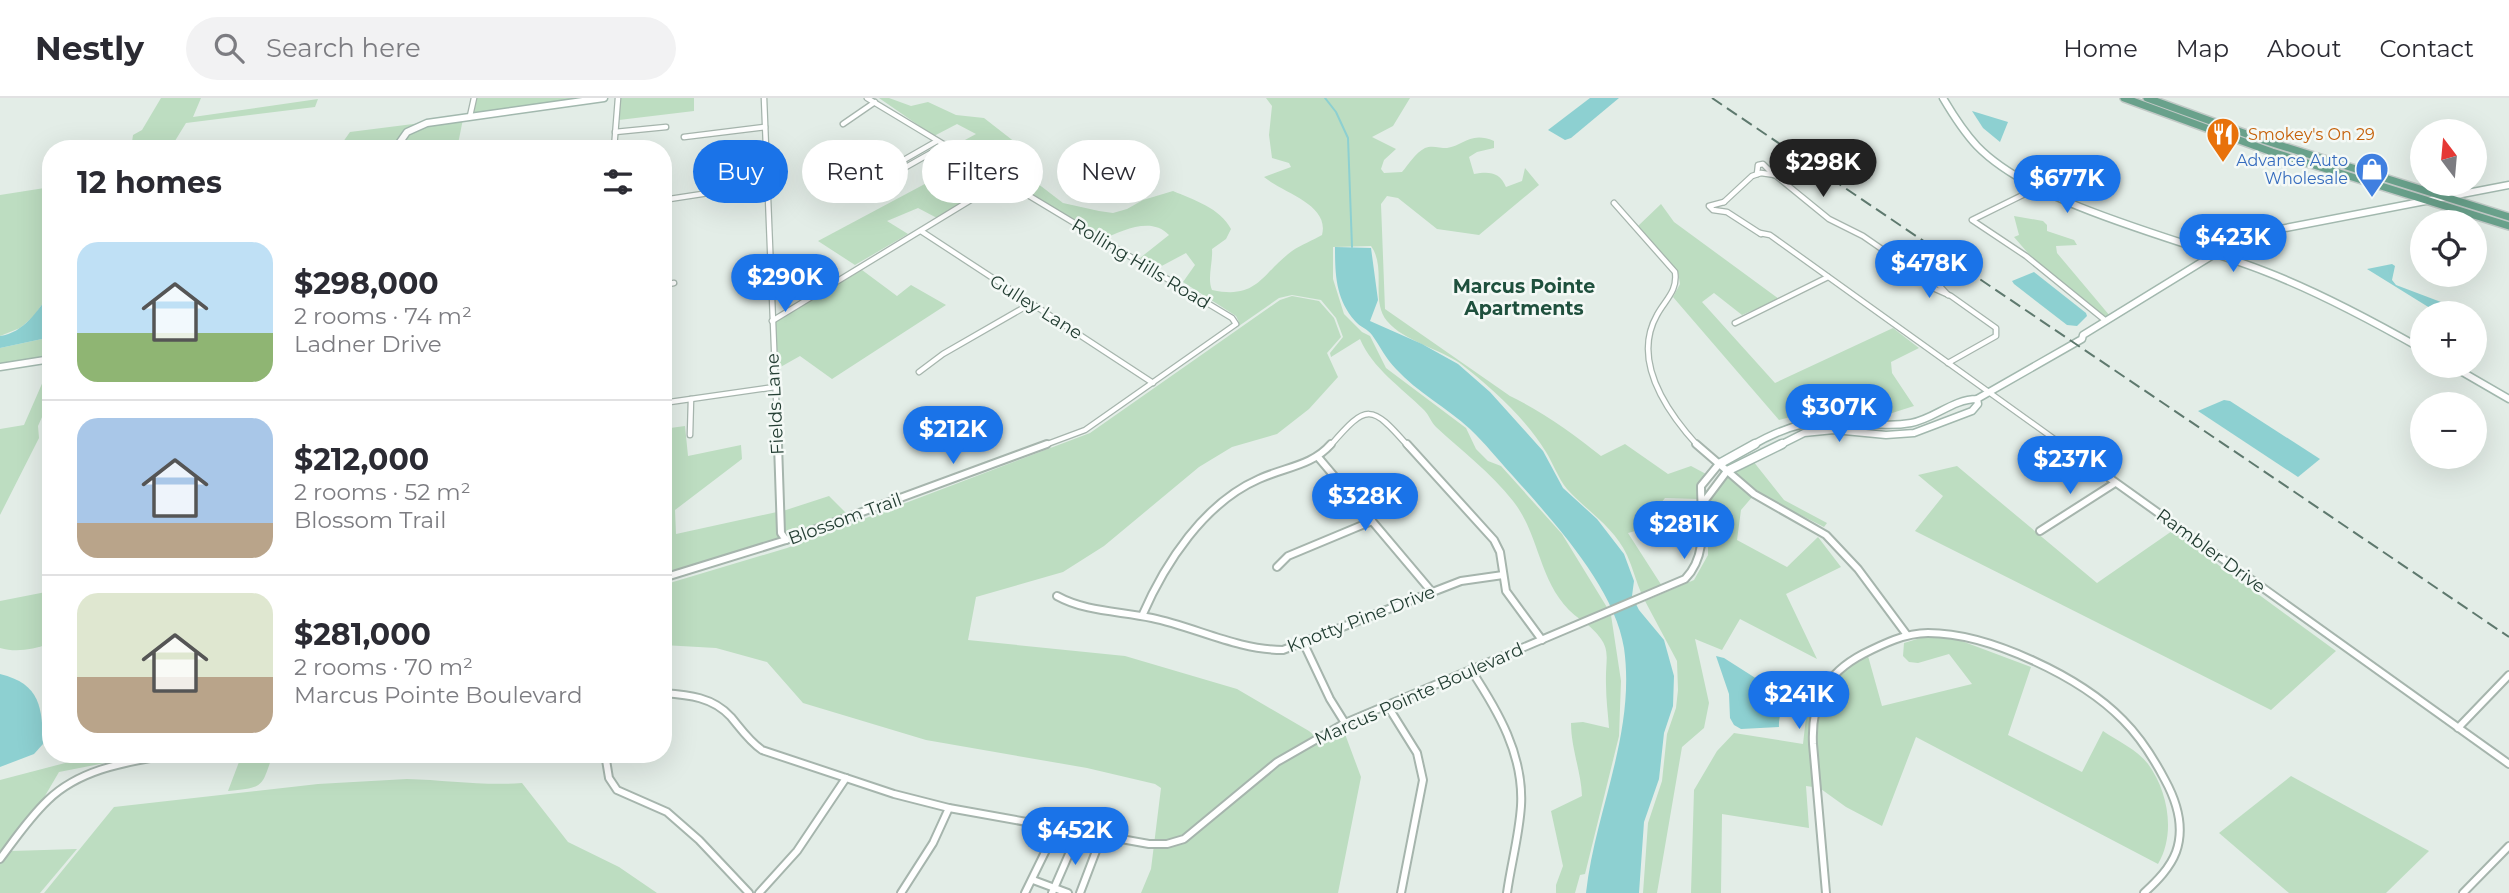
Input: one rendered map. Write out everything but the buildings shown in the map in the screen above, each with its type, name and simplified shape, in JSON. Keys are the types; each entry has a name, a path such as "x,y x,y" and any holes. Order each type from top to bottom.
{"main road":[{"path":"2124,98 2239,140 2509,226"},
{"path":"2147,98 2244,133 2509,217"},
{"path":"2239,140 2244,133"}],"street":[{"path":"470,116 474,98"},
{"path":"400,140 402,135 416,126 604,98"},
{"path":"615,140 618,98"},
{"name":"Fields Lane","path":"764,98 765,140"},
{"name":"Rolling Hills Road","path":"867,98 935,140"},
{"path":"1934,98 1944,99 1961,128 1977,145 2009,170 2039,187 2079,205 2216,253 2307,289 2410,343"},
{"path":"843,124 875,103"},
{"path":"615,132 666,127"},
{"path":"684,137 765,127"},
{"path":"1727,212 1713,210 1709,206 1724,202 1756,174 1758,165 1763,164 1829,219 1863,236 1928,281 1933,288 1993,325 1997,333 1948,363"},
{"path":"1756,174 1775,175"},
{"path":"2487,189 2509,185"},
{"path":"2039,187 1972,220 2026,256 2106,321"},
{"path":"2394,190 2404,198 2401,205"},
{"path":"672,199 693,195"},
{"path":"1719,464 1779,431 1796,425 1829,421 1901,425 1927,420 1964,399 1977,399 2252,233 2450,196"},
{"path":"2470,196 2469,198 2483,209"},
{"path":"1724,202 1723,208 1727,212"},
{"name":"Fields Lane","path":"768,203 781,533 786,540"},
{"path":"772,321 966,203"},
{"name":"Rolling Hills Road","path":"1039,203 1236,321"},
{"path":"1614,203 1675,272 1677,278 1675,288 1653,323 1649,358 1655,384 1679,425 1719,464 1758,496 1812,525 1830,540 1907,635"},
{"name":"Rambler Drive","path":"1727,212 1775,240 1828,277 2509,764"},
{"name":"Gulley Lane","path":"920,231 1153,383"},
{"path":"1735,323 1828,277"},
{"path":"919,372 943,354 1030,304"},
{"name":"Blossom Trail","path":"672,575 786,540 1085,430 1234,326 1236,321"},
{"path":"0,367 42,360"},
{"path":"2473,378 2509,398"},
{"path":"672,402 775,387"},
{"path":"690,435 691,399"},
{"path":"1703,503 1727,471 1804,433 1834,430 1899,434 1926,430 1976,407 1977,399"},
{"path":"1948,410 1957,416"},
{"path":"1142,616 1165,569 1232,494 1267,475 1318,457 1362,412 1376,413 1494,540 1500,552 1510,597 1542,640"},
{"path":"1318,457 1432,592"},
{"name":"Marcus Pointe Boulevard","path":"672,694 697,696 713,702 725,711 744,737 762,750 846,778 949,808 1157,845 1176,842 1192,833 1234,795 1278,762 1345,723 1680,582 1694,570 1702,551 1702,486 1719,464"},
{"path":"2040,531 2115,483"},
{"path":"1277,567 1288,556 1372,521"},
{"name":"Knotty Pine Drive","path":"1058,596 1073,605 1142,616 1263,650 1283,650 1475,577 1503,575"},
{"path":"1826,893 1813,740 1813,716 1817,700 1830,677 1842,667 1907,635 1959,635 2001,648 2092,694 2128,725 2146,747 2165,780 2180,818 2180,838 2174,859 2162,876 2144,893"},
{"path":"1304,644 1330,699 1345,723"},
{"path":"1471,670 1508,729 1520,772 1521,805 1507,893"},
{"path":"2458,728 2509,676"},
{"path":"1387,705 1417,753 1423,780 1401,893"},
{"path":"0,859 41,807 67,785 98,771 133,763"},
{"path":"606,763 610,781 615,788 623,794 647,801 666,811 750,893"},
{"path":"760,893 797,851 846,778"},
{"path":"901,893 933,842 949,808"},
{"path":"1054,891 1079,831"},
{"path":"1025,893 1048,846"},
{"path":"2463,893 2509,846"},
{"path":"1080,893 1096,851"},
{"path":"1033,880 1054,891 1068,893"}],"green space":[{"path":"161,98 201,98 193,117 318,99 315,107 186,123 176,140 132,140 133,135 142,130"},
{"path":"477,98 593,98 473,114"},
{"path":"620,98 694,98 694,111 619,120"},
{"path":"879,98 889,98 911,106 928,102 956,115 984,118 1012,140 965,140 976,134 957,124 934,136"},
{"path":"1266,98 1410,98 1393,126 1372,137 1396,149 1384,160 1381,169 1384,173 1402,172 1418,153 1428,147 1453,147 1473,138 1494,141 1494,148 1469,157 1474,174 1493,174 1501,178 1506,187 1522,181 1525,168 1539,185 1479,235 1437,229 1398,198 1387,196 1381,204 1385,309 1510,396 1557,423 1601,456 1625,444 1668,474 1691,466 1706,474 1698,484 1699,499 1665,498 1639,530 1628,533 1662,586 1642,595 1622,545 1567,489 1538,440 1507,404 1461,364 1413,340 1387,321 1380,304 1378,264 1371,246 1333,247 1333,279 1344,314 1362,332 1370,336 1386,368 1466,428 1476,449 1488,461 1501,466 1562,534 1608,609 1581,620 1567,608 1548,579 1530,531 1513,501 1380,369 1360,339 1331,357 1330,353 1343,337 1336,318 1321,300 1292,295 1279,298 1236,328 1239,322 1236,316 1183,282 1195,265 1186,253 1156,269 1140,258 1169,235 1162,229 1154,226 1136,227 1103,239 1043,202 1043,188 1057,198 1057,203 1113,213 1138,203 1160,203 1160,195 1173,191 1206,206 1220,215 1231,229 1226,239 1212,249 1212,290 1227,292 1249,288 1292,251 1322,235 1323,224 1312,207 1264,177 1291,167 1289,163 1272,158 1269,135 1272,106"},
{"path":"463,119 459,140 402,140 416,129"},
{"path":"421,123 400,135 398,140 344,140 350,132"},
{"path":"922,185 922,203 962,203 937,218 918,208 887,221 908,234 855,265 818,241 889,203 908,203 908,193"},
{"path":"42,188 42,304 20,328 0,336 0,195"},
{"path":"1661,204 1674,222 1779,299 1742,315 1714,293 1702,302 1775,383 1893,328 1919,348 1891,362 1892,373 1914,406 1889,414 1868,408 1833,406 1779,420 1673,297 1680,284 1678,272 1638,226"},
{"path":"2014,216 2043,221 2047,225 2047,231 2074,240 2077,245 2056,246 2057,253 2110,316 2105,319 2034,260 2014,237 2019,235"},
{"path":"862,270 897,296 911,285 946,305 832,379 800,356 777,369 774,322"},
{"path":"1292,296 1319,301 1334,318 1341,337 1327,353 1338,377 1309,409 1277,434 1232,447 1199,467 1104,546 1063,572 976,597 968,640 1125,656 1237,689 1309,731 1324,744 1345,734 1361,777 1338,893 1141,893 1151,869 1161,788 1155,784 1087,768 926,740 803,703 767,662 716,648 672,646 672,582 787,548 1090,433 1280,300"},
{"path":"42,339 42,358 0,365 0,348"},
{"path":"42,384 39,438 0,515 0,429 24,425"},
{"path":"685,426 688,456 741,445 742,459 675,510 676,534 777,512 780,539 672,572 672,428"},
{"path":"1753,461 1784,500 1827,523 1824,527 1757,493 1732,472"},
{"path":"1957,466 2097,583 2172,531 2336,651 2271,710 1915,531 1943,496 1918,475"},
{"path":"1728,475 1753,496 1741,510 1737,540 1787,567 1818,537 1841,567 1786,594 1817,659 1740,619 1722,650 1695,639 1709,703 1704,728 1682,747 1657,893 1643,893 1648,823 1662,781 1667,734 1676,708 1678,690 1677,661 1645,601 1694,580 1708,555 1708,501"},
{"path":"829,496 848,515 787,537 785,535 783,511"},
{"path":"42,593 42,646 19,650 0,648 0,601"},
{"path":"1611,615 1621,681 1619,736 1585,874 1580,875 1575,893 1556,893 1563,866 1551,811 1582,796 1571,723 1583,722 1609,728 1605,646 1588,625"},
{"path":"1927,636 1951,637 2031,667 2008,735 2082,772 2103,731 2144,759 2161,787 2167,813 2167,840 2158,864 1916,737 1882,826 1846,807 1821,789 1816,731 1818,716 1827,690 1847,669 1868,656 1882,706 1972,684 1949,654 1918,663 1909,662 1903,656 1904,643"},
{"path":"1819,686 1810,723 1813,787 1806,786 1809,828 1722,814 1721,893 1691,893 1694,790 1717,751 1734,733 1803,744 1809,691"},
{"path":"65,763 105,763 59,772 42,801 0,854 0,780"},
{"path":"239,763 270,763 260,784 228,791"},
{"path":"2291,776 2429,851 2386,893 2289,893 2219,833"},
{"path":"407,779 522,783 568,842 619,867 657,893 44,893 114,807 318,784"},
{"path":"77,849 40,893 0,893 0,864 11,851"}],"water":[{"path":"1590,98 1619,98 1571,138 1565,140 1548,130"},
{"path":"1972,111 2008,122 2000,142 1983,128"},
{"path":"1335,247 1371,248 1378,300 1370,321 1422,344 1458,364 1490,392 1543,451 1563,488 1597,519 1624,554 1634,581 1632,596 1639,610 1664,640 1674,676 1673,706 1664,733 1659,779 1644,822 1639,893 1586,893 1620,741 1624,711 1624,648 1608,602 1563,534 1487,446 1461,421 1404,377 1370,333 1355,321 1340,296 1335,268"},
{"path":"2392,264 2395,266 2392,280 2396,285 2438,301 2419,301 2367,269"},
{"path":"2034,272 2086,313 2087,316 2077,326 2067,325 2012,281"},
{"path":"42,304 42,339 0,348 0,336 23,326"},
{"path":"2224,400 2230,401 2320,459 2298,477 2198,411"},
{"path":"1716,656 1724,658 1779,693 1782,706 1779,727 1741,729 1734,725 1730,718 1729,694"},
{"path":"0,674 24,684 36,699 42,719 42,745 34,754 0,767"}],"waterway":[{"path":"1325,98 1336,112 1348,138 1352,247"}],"railway":[{"path":"1712,98 2509,637"}],"place":[{"name":"Smokey's On 29","path":"2223,164"},
{"name":"Advance Auto Wholesale","path":"2372,199"}],"district":[{"name":"Marcus Pointe Apartments","path":"1524,297"}]}
